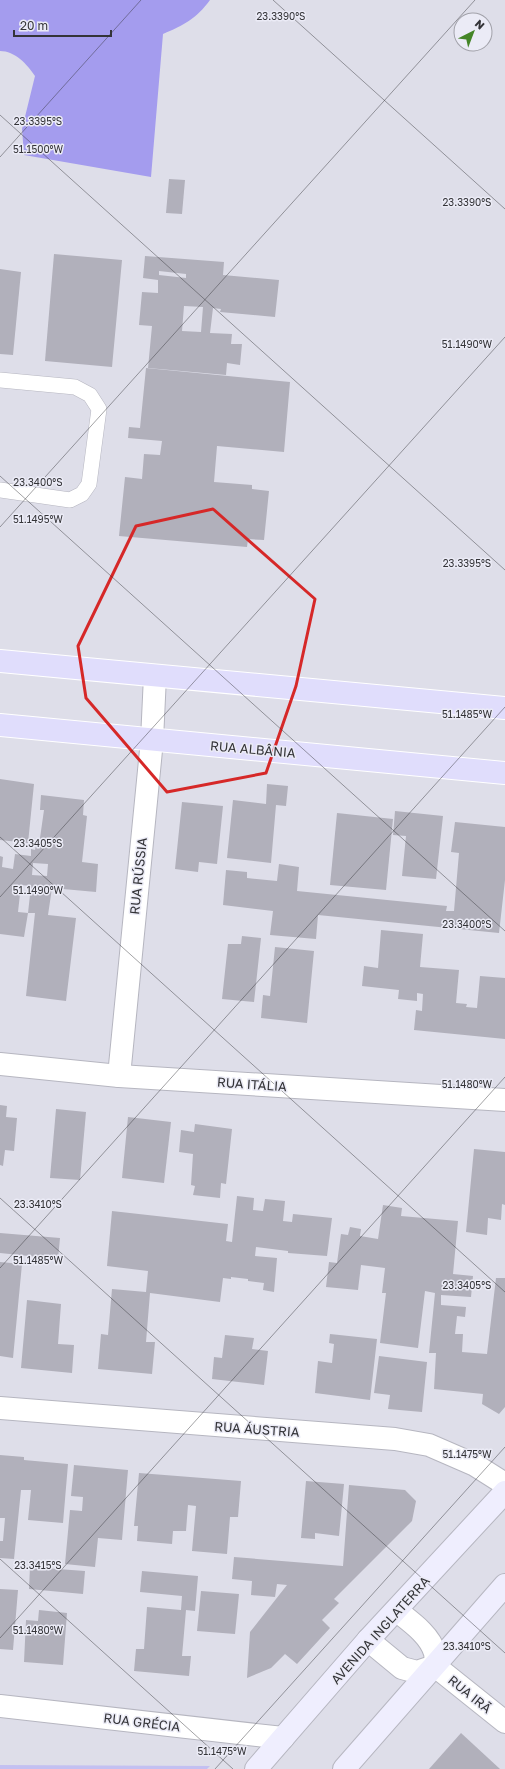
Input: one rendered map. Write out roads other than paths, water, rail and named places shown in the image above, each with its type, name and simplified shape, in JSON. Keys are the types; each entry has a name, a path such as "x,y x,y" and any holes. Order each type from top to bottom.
{"main road":[{"path":"0,661 505,708"},
{"name":"RUA ALBÂNIA","path":"0,725 505,773"},
{"name":"AVENIDA INGLATERRA","path":"256,1769 368,1640 505,1492"},
{"path":"344,1769 505,1585"}],"street":[{"name":"RUA RÚSSIA","path":"119,1076 152,740 155,676"},
{"name":"RUA ITÁLIA","path":"0,1064 119,1076 505,1100"},
{"name":"RUA ÁUSTRIA","path":"0,1408 396,1439 429,1445 475,1465 505,1484"},
{"path":"368,1640 402,1668 417,1672 435,1666 435,1654 418,1627 396,1611"},
{"name":"RUA IRÃ","path":"435,1666 505,1722"},
{"name":"RUA GRÉCIA","path":"0,1706 284,1738"}],"lane":[{"path":"0,380 75,387 90,395 99,409 89,484 82,494 70,500 0,490"}]}
